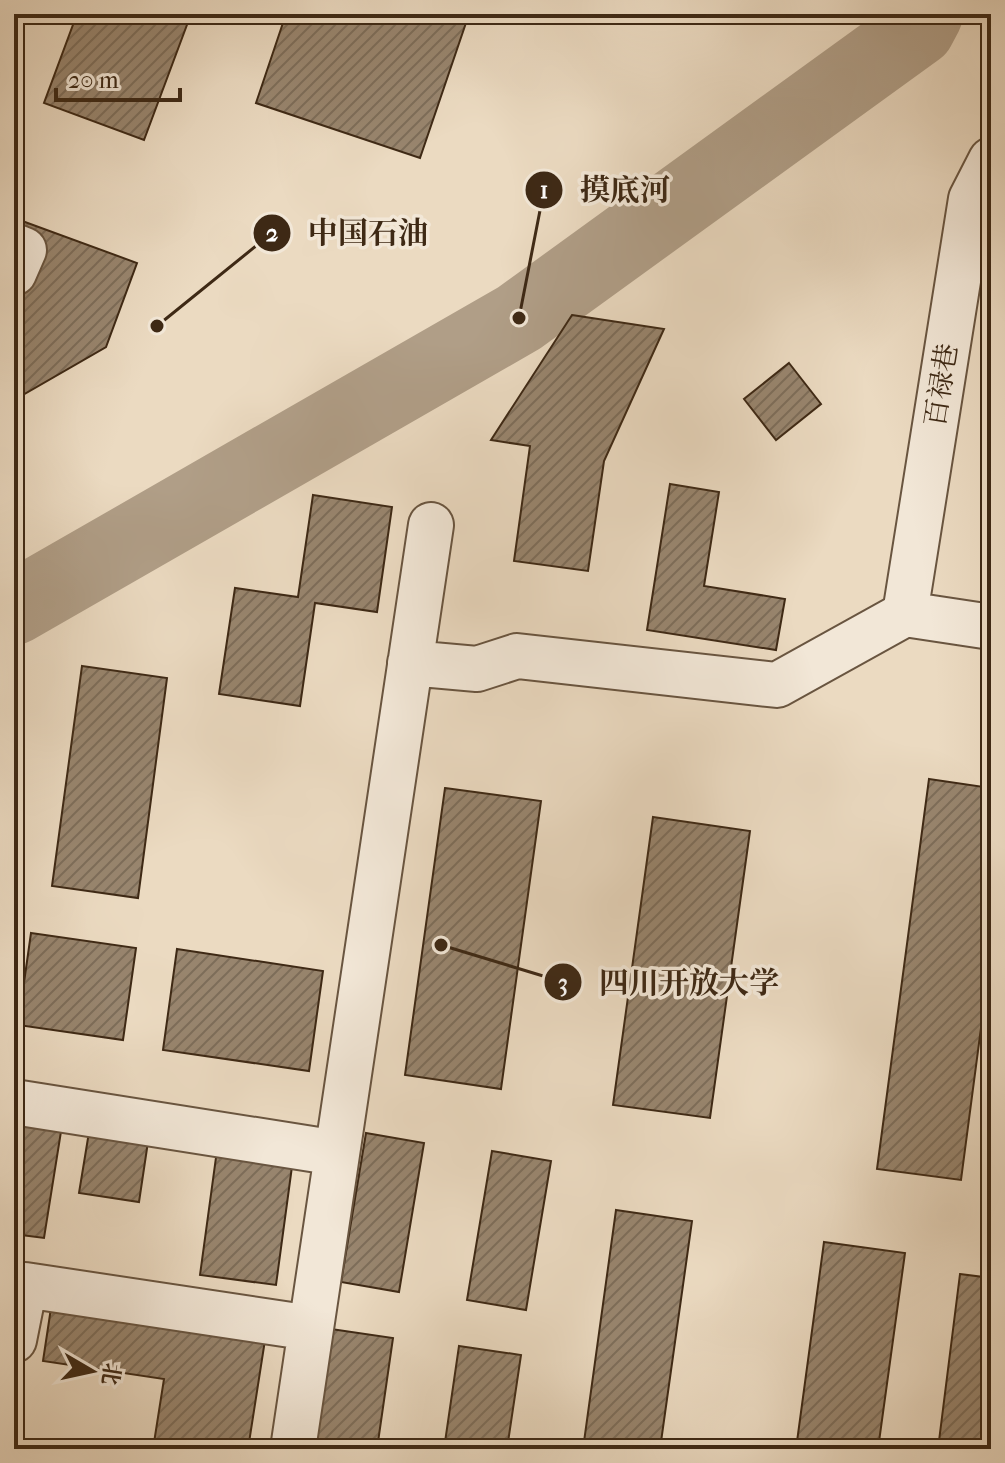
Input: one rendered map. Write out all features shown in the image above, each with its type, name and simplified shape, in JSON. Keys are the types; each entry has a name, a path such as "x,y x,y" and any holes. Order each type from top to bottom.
{"street":[{"name":"百禄巷","path":"905,614 971,199 991,160"},
{"path":"14,246 24,250 14,273"},
{"path":"293,1449 431,525"},
{"path":"410,663 477,669 517,656 777,685 905,614 991,627"},
{"path":"14,1102 337,1153"},
{"path":"14,1340 25,1285 311,1328"}],"building":[{"path":"77,14 191,14 144,140 44,103"},
{"path":"286,14 469,14 420,158 256,103"},
{"path":"14,218 137,263 106,347 14,400"},
{"path":"572,315 664,329 604,461 588,571 514,561 530,446 491,440"},
{"path":"789,363 821,404 776,440 744,399"},
{"path":"670,484 719,492 704,586 785,599 776,650 647,630"},
{"path":"313,495 392,507 377,612 315,603 300,706 219,694 235,588 298,597"},
{"path":"82,666 167,678 138,898 52,886"},
{"path":"929,779 991,788 991,952 961,1180 877,1169"},
{"path":"445,788 541,801 501,1089 405,1075"},
{"path":"653,817 750,831 710,1118 613,1105"},
{"path":"31,933 136,948 123,1040 18,1025"},
{"path":"177,949 323,971 309,1071 163,1050"},
{"path":"14,1111 63,1119 44,1238 14,1234"},
{"path":"90,1126 149,1135 139,1202 79,1193"},
{"path":"366,1133 424,1143 399,1292 341,1282"},
{"path":"217,1150 293,1159 276,1285 200,1275"},
{"path":"492,1151 551,1161 526,1310 467,1300"},
{"path":"616,1210 692,1221 660,1449 583,1449"},
{"path":"824,1242 905,1253 878,1449 796,1449"},
{"path":"960,1274 991,1278 991,1449 938,1449"},
{"path":"51,1308 265,1340 248,1449 153,1449 164,1379 43,1361"},
{"path":"331,1329 393,1338 377,1449 314,1449"},
{"path":"459,1346 521,1355 507,1449 444,1449"},
{"path":"15,1439 89,1449 14,1449"}],"waterway":[{"path":"14,608 519,318 918,29 926,14"}],"place":[{"name":"摸底河","path":"519,318"},
{"name":"中国石油","path":"157,326"},
{"name":"四川开放大学","path":"441,945"}]}
